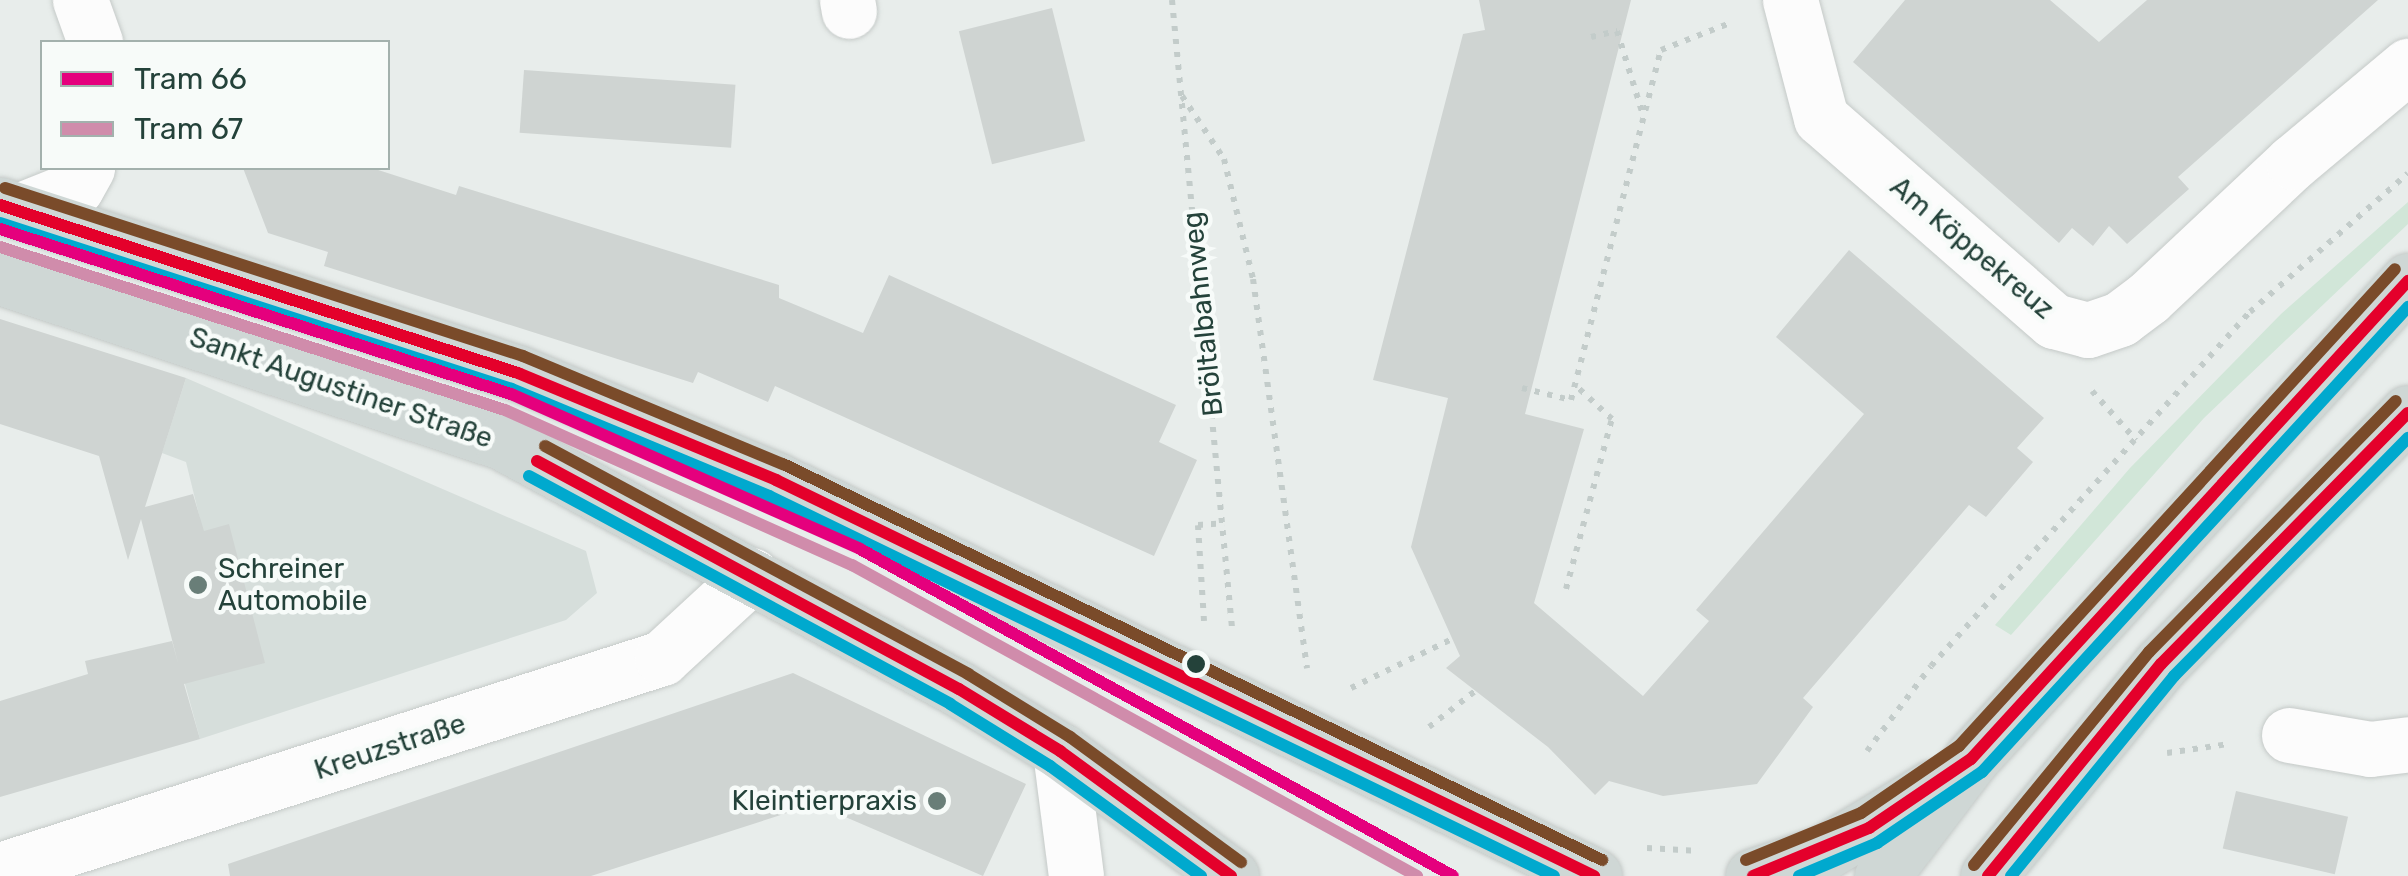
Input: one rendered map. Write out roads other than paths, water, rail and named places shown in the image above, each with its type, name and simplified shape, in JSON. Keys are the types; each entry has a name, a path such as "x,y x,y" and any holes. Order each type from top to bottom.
{"main road":[{"path":"9,208 518,373 739,465 1594,876"},
{"name":"Sankt Augustiner Straße","path":"0,277 502,442 752,574 1060,751 1231,876"},
{"path":"1882,876 1971,759 2408,281"},
{"path":"1988,876 2018,854 2161,664 2408,412"},
{"path":"1754,876 1854,836 1971,759"}],"street":[{"name":"Am Köppekreuz","path":"1790,0 1821,118 2054,321 2088,330 2120,319 2148,298 2408,66"},
{"path":"9,208 50,204 76,188 86,170"},
{"name":"Kreuzstraße","path":"0,870 662,658 752,574"},
{"path":"2289,734 2370,749 2408,744"},
{"path":"1060,751 1076,876"}],"tram line":[{"name":"66","path":"0,229 511,394 860,549 1453,876"},
{"name":"67","path":"0,247 505,410 852,565 1417,876"}],"place":[{"name":"Schreiner Automobile","path":"198,585"},
{"name":"Kleintierpraxis","path":"937,801"}]}
